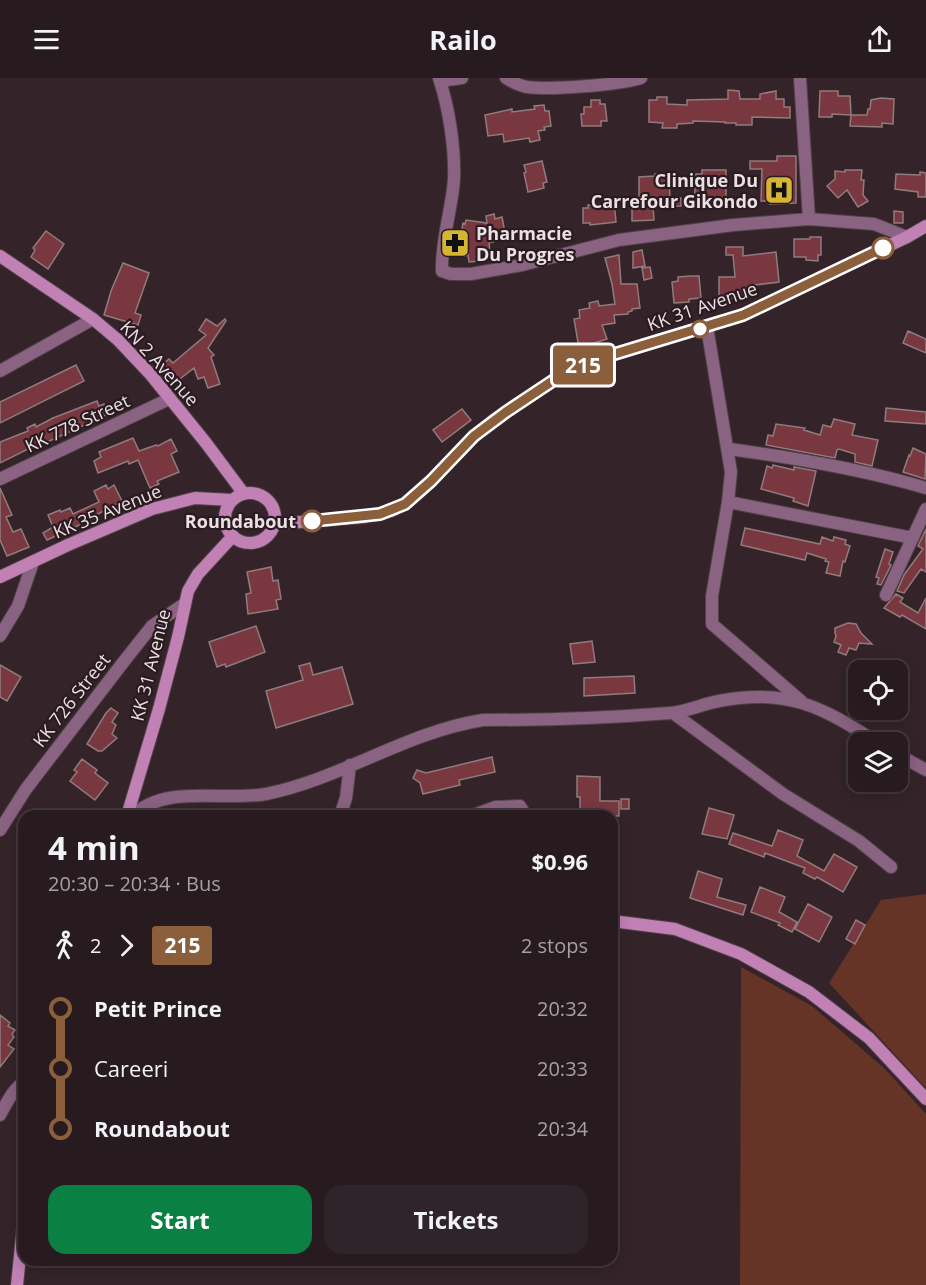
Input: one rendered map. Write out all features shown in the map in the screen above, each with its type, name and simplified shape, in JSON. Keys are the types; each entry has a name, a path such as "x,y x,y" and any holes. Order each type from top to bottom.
{"main road":[{"name":"KK 31 Avenue","path":"275,524 364,517 405,504 474,436 495,419 566,372 608,356 743,315 926,226"},
{"name":"KN 2 Avenue","path":"2,260 93,319 118,340 151,375 206,443 238,497"},
{"path":"257,494 268,500 275,511 275,524 269,535 257,542 244,542 233,536 226,525 226,512 238,497 257,494"},
{"name":"KK 35 Avenue","path":"0,577 68,544 171,503 204,497 238,497"},
{"name":"KK 31 Avenue","path":"129,810 159,709 178,637 184,604 193,580 233,536"},
{"path":"618,922 675,930 741,954 800,987 869,1038 926,1099"},
{"path":"17,1285 19,1266"}],"street":[{"path":"462,78 440,80 447,101 454,179 442,249 442,271 451,274 471,274 522,265 619,240 733,225 809,219 874,224 907,237"},
{"path":"506,78 517,85 529,87 574,86 632,81 641,78"},
{"path":"800,78 809,219"},
{"path":"0,371 93,319"},
{"path":"707,327 731,472 712,596 712,624 803,703"},
{"name":"KK 778 Street","path":"0,479 169,399"},
{"path":"729,449 815,461 880,474 926,488"},
{"path":"728,502 913,538"},
{"path":"886,594 926,509"},
{"path":"0,636 18,606 33,562"},
{"name":"KK 726 Street","path":"0,830 26,789 138,643 152,626 184,604"},
{"path":"139,810 144,806 185,796 261,795 285,790 422,735 455,724 483,720 673,713 718,701 773,696 803,703 843,721 860,732"},
{"path":"673,713 783,794 859,841 891,867"},
{"path":"908,760 926,770"},
{"path":"342,810 346,798 350,765"},
{"path":"487,810 495,807 520,806 522,810"},
{"path":"0,1115 11,1094 18,1086"}],"shaded area":[{"path":"926,894 926,1088 829,983 881,900"},
{"path":"741,967 812,1006 884,1068 926,1114 926,1285 740,1285"}],"building":[{"path":"728,90 739,91 740,99 760,99 760,94 776,91 776,99 784,99 784,107 790,107 790,118 752,117 752,125 693,121 693,123 677,124 677,128 662,128 663,123 649,122 649,100 667,97 667,104 687,105 687,100 728,99"},
{"path":"820,91 838,91 838,96 850,96 851,115 832,114 832,117 819,117"},
{"path":"894,99 893,124 882,123 882,127 850,126 851,115 867,115 871,100"},
{"path":"591,100 600,100 600,104 605,104 607,121 601,121 601,126 582,126 581,114 584,114 584,107 591,107"},
{"path":"544,105 545,111 549,111 551,126 538,131 540,140 530,142 529,138 504,142 503,134 488,136 485,115 512,109 512,112 535,109 534,106"},
{"path":"777,156 796,156 796,203 770,204 770,201 761,201 762,169 750,169 750,161 777,161"},
{"path":"542,161 547,182 543,183 544,188 528,192 524,165"},
{"path":"702,170 726,170 726,204 694,205 696,174 702,174"},
{"path":"845,170 862,170 863,195 868,201 858,207 847,190 838,198 827,186 835,179 835,171 845,172"},
{"path":"920,172 926,173 926,197 918,197 918,192 895,189 896,174 920,175"},
{"path":"655,174 664,174 665,178 669,177 670,198 681,198 681,206 653,207 654,220 632,221 632,206 639,205 639,177 655,176"},
{"path":"603,201 614,201 616,222 590,225 590,223 583,223 583,208 588,208 588,205 604,204"},
{"path":"894,211 903,212 903,223 894,223"},
{"path":"494,214 495,219 502,217 506,238 489,243 490,251 479,253 480,261 469,262 468,255 464,256 460,240 463,223 465,224 466,220 487,223 486,216"},
{"path":"46,231 64,244 48,269 31,257 35,250 33,248"},
{"path":"810,237 821,237 821,255 818,255 818,261 806,260 806,257 794,257 794,239 810,239"},
{"path":"726,247 743,247 743,256 776,252 779,282 755,285 756,292 746,294 747,296 719,301 719,277 735,277 733,255 726,255"},
{"path":"642,250 645,266 633,268 633,252"},
{"path":"619,255 621,284 637,284 640,308 632,309 628,314 614,315 615,323 602,325 607,339 579,348 574,319 580,318 579,310 590,308 589,303 598,301 599,306 615,304 605,258"},
{"path":"123,263 149,273 135,313 141,315 138,325 104,315"},
{"path":"650,267 652,278 644,280 642,268"},
{"path":"699,276 701,298 674,303 672,282 678,281 678,277"},
{"path":"206,319 217,326 225,319 226,321 208,348 214,355 211,357 220,384 208,388 204,377 198,379 194,368 176,382 162,365 169,359 173,363 206,335 199,330"},
{"path":"908,331 926,339 926,353 903,343"},
{"path":"76,365 84,381 0,423 0,402"},
{"path":"97,401 99,406 104,404 108,414 0,463 0,442 28,431 27,428 35,424 36,427"},
{"path":"886,408 926,412 926,424 885,421"},
{"path":"462,409 471,420 442,442 433,430"},
{"path":"834,419 855,424 852,435 878,440 872,466 855,462 855,454 839,449 835,458 766,445 768,435 773,436 776,424 805,428 804,430 820,435 823,425 831,427"},
{"path":"133,438 139,451 158,446 171,439 177,451 171,454 179,472 157,481 159,484 150,488 138,460 129,464 128,461 98,473 94,461 101,457 99,452"},
{"path":"913,448 926,454 925,479 903,472"},
{"path":"773,465 794,470 794,467 816,471 808,506 793,501 794,498 761,489 767,466 772,468"},
{"path":"106,485 108,489 114,485 122,501 96,515 97,517 47,540 43,533 53,527 48,515 70,508 73,514 99,502 94,491"},
{"path":"0,488 12,515 6,517 13,532 21,529 29,547 7,556 0,540"},
{"path":"745,528 820,544 822,537 833,541 834,537 846,540 845,544 850,546 845,562 843,561 840,576 826,573 829,562 825,561 826,559 807,553 805,560 741,545"},
{"path":"926,529 926,572 921,569 904,593 897,591 904,575 923,549 918,546"},
{"path":"885,549 893,552 889,564 891,565 881,585 877,584 879,578 876,577"},
{"path":"271,567 273,581 278,580 281,599 276,600 278,609 248,614 246,594 251,593 247,572"},
{"path":"896,594 903,598 900,602 918,613 926,598 926,629 884,608"},
{"path":"848,623 856,624 872,644 859,643 856,650 849,648 846,655 838,652 841,645 834,642 835,628"},
{"path":"256,626 265,652 226,667 225,664 217,667 209,642"},
{"path":"592,641 595,662 573,664 570,644"},
{"path":"310,663 313,675 342,667 353,704 276,728 266,691 303,680 299,666"},
{"path":"0,665 21,677 7,701 0,697"},
{"path":"634,676 635,693 584,696 584,678"},
{"path":"111,708 118,713 112,722 116,725 112,734 117,738 102,751 98,751 87,744"},
{"path":"492,757 495,772 459,780 460,785 423,794 420,783 413,778 417,770 426,773"},
{"path":"82,759 97,770 95,773 108,783 95,800 70,781 77,772 74,770"},
{"path":"577,776 600,777 600,801 619,801 619,816 618,810 580,810 580,797 577,797"},
{"path":"621,799 629,799 629,809 621,809"},
{"path":"709,808 734,815 727,839 702,834"},
{"path":"778,830 803,840 797,856 824,871 834,854 857,867 843,892 817,877 815,879 803,873 805,868 765,853 764,857 729,844 733,833 772,846"},
{"path":"698,871 722,879 717,897 746,905 743,915 690,898"},
{"path":"760,887 785,897 779,912 797,922 792,932 778,925 780,923 751,912"},
{"path":"808,904 832,917 819,942 795,929"},
{"path":"856,920 865,925 855,944 846,939"},
{"path":"0,1015 10,1023 8,1026 15,1030 12,1034 14,1037 8,1045 14,1049 0,1067"}],"bus line":[{"name":"215","path":"312,521 364,517 380,514 405,504 431,481 474,436 495,419 566,372 608,356 743,315 883,248"}],"place":[{"name":"Clinique Du Carrefour Gikondo","path":"779,190"},
{"name":"Pharmacie Du Progres","path":"455,243"},
{"name":"Roundabout","path":"312,521"}]}
